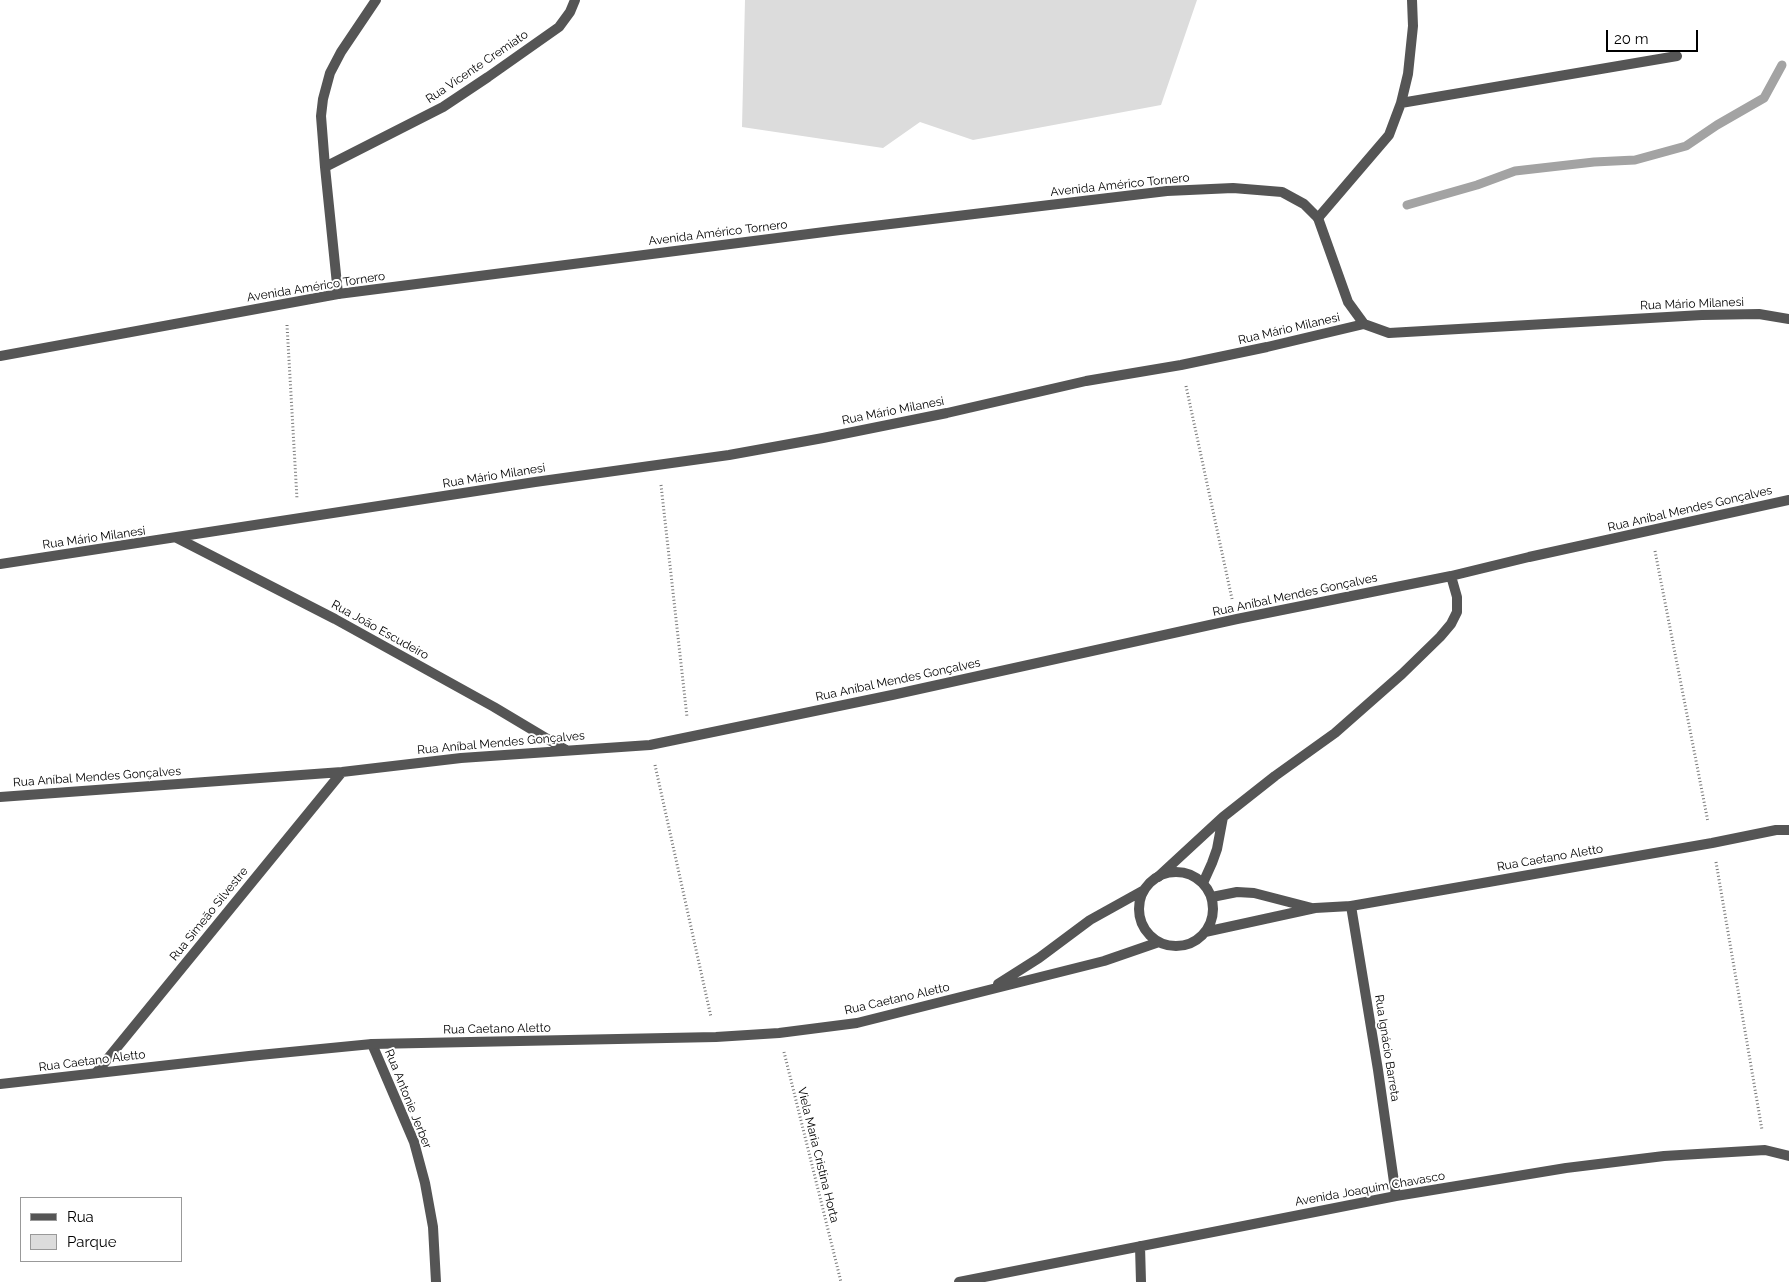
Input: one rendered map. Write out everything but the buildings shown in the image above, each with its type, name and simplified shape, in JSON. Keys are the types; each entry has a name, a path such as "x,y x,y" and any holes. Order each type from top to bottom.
{"street":[{"path":"338,294 321,116 325,85 341,52 376,0"},
{"name":"Rua Vicente Cremiato","path":"325,167 443,107 473,87 559,27 570,12 575,0"},
{"path":"1318,218 1389,135 1401,103 1408,74 1413,26 1412,0"},
{"path":"1401,103 1677,56"},
{"name":"Avenida Américo Tornero","path":"0,356 338,294 850,228 1167,191 1233,188 1282,192 1304,204 1318,218 1348,302 1364,324"},
{"name":"Rua Mário Milanesi","path":"0,564 658,464 729,455 948,413 1086,381 1181,365 1364,324 1389,334 1702,315 1759,314 1789,319"},
{"name":"Rua Aníbal Mendes Gonçalves","path":"0,797 342,772 461,758 650,744 1451,576 1789,500"},
{"name":"Rua João Escudeiro","path":"177,538 335,619 494,707 566,750"},
{"path":"1158,877 1173,872 1190,874 1203,883 1212,897 1213,916 1205,932 1192,943 1176,946 1159,942 1145,929 1139,910 1144,890 1158,877 1223,817 1274,776 1335,733 1402,674 1440,637 1451,624 1457,612 1457,598 1451,576"},
{"name":"Rua Simeão Silvestre","path":"96,1072 342,772"},
{"path":"1203,883 1217,848 1223,817"},
{"name":"Rua Caetano Aletto","path":"1205,932 1315,908 1351,906 1712,843 1776,830 1789,830"},
{"name":"Rua Caetano Aletto","path":"991,989 1039,958 1090,920 1144,890"},
{"name":"Rua Caetano Aletto","path":"1212,897 1237,892 1254,893 1315,908"},
{"name":"Rua Ignácio Barreta","path":"1351,906 1378,1070 1396,1196"},
{"name":"Rua Caetano Aletto","path":"0,1084 96,1072 372,1044 716,1037 779,1033 856,1023 1104,961 1159,942"},
{"name":"Rua Antonie Jerber","path":"372,1044 414,1142 425,1183 433,1227 436,1282"},
{"name":"Avenida Joaquim Chavasco","path":"959,1282 1396,1196 1566,1168 1664,1156 1765,1150 1789,1156"},
{"path":"1140,1246 1141,1282"}],"path":[{"path":"286,304 298,519"},
{"path":"1181,365 1237,620"},
{"path":"658,464 690,737"},
{"path":"650,744 716,1037"},
{"name":"Viela Maria Cristina Horta","path":"779,1033 841,1282"}],"green space":[{"path":"745,0 1197,0 1161,105 973,140 920,122 883,148 742,127"}],"waterway":[{"path":"1407,205 1477,185 1515,171 1594,162 1635,160 1686,146 1717,125 1764,98 1782,65"}]}
